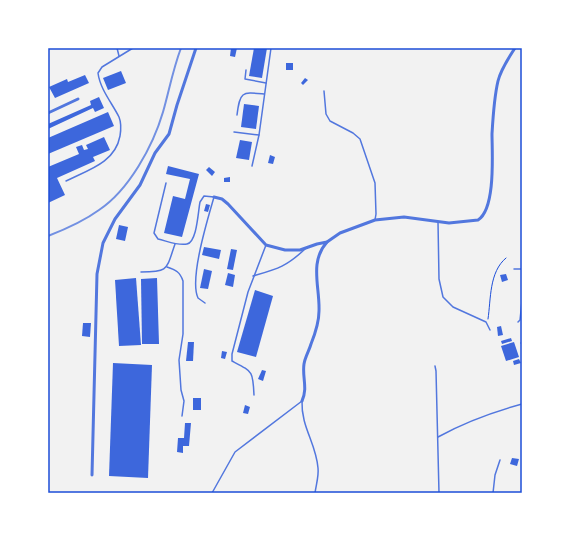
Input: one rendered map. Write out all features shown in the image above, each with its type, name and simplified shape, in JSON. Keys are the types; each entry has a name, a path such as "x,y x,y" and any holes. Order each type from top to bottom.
{"street":[{"path":"92,475 97,274 103,243 115,219 140,185 155,153 169,134 196,48"},
{"path":"302,400 305,393 305,359 311,345 320,311 316,263 322,248 327,242 340,233 375,220 404,217 449,223 472,221 482,218 489,198 493,170 492,133 498,80 504,64 514,48"},
{"path":"48,113 78,99"},
{"path":"214,197 222,199 228,204 266,245 285,250 305,249 327,242"}],"lane":[{"path":"117,48 119,57"},
{"path":"66,181 103,163 111,156 119,142 120,120 100,82 98,73 102,68 133,48"},
{"path":"252,166 259,135 271,48"},
{"path":"246,70 245,79 266,83"},
{"path":"324,91 326,114 330,121 353,132 360,139 375,183 375,220"},
{"path":"237,115 239,99 243,94 264,94"},
{"path":"234,132 259,135"},
{"path":"166,183 154,234 158,239 175,244 187,244 191,242 195,235 200,202 202,198 204,196 214,197 198,258 196,289 198,298 205,303"},
{"path":"438,222 439,279 443,297 453,307 487,324 490,330"},
{"path":"141,272 163,271 167,267 175,244"},
{"path":"254,395 253,377 251,373 247,368 232,361 232,354 248,292 266,245"},
{"path":"253,276 284,266 305,249"},
{"path":"167,267 181,274 184,281 183,334 179,360 181,390 184,401 182,416"},
{"path":"514,269 522,269"},
{"path":"518,322 520,320 522,301"},
{"path":"435,366 439,493"},
{"path":"212,493 236,452 302,400"},
{"path":"302,400 303,419 313,446 318,469 315,493"},
{"path":"438,437 466,423 500,410 522,404"},
{"path":"493,493 500,460"},
{"path":"516,493 522,493"}],"path":[{"path":"487,324 494,277 500,264 506,258"}],"building":[{"path":"231,48 237,48 235,57 230,56"},
{"path":"254,48 267,48 262,78 249,76"},
{"path":"286,63 293,63 293,70 286,70"},
{"path":"121,71 126,83 108,90 103,78"},
{"path":"85,75 89,83 55,98 49,87 67,79 68,82"},
{"path":"305,78 308,80 303,85 301,83"},
{"path":"99,97 104,108 95,112 93,108 48,129 48,124 91,105 90,101"},
{"path":"244,104 259,106 256,129 241,127"},
{"path":"108,112 114,126 48,154 48,138"},
{"path":"104,137 110,150 93,157 95,161 57,178 65,195 48,203 48,167 79,154 76,147 82,145 84,150 88,149 86,145"},
{"path":"240,140 252,142 249,160 236,158"},
{"path":"270,155 275,157 273,164 268,163"},
{"path":"168,166 199,174 182,237 164,233 173,196 185,199 190,179 166,174"},
{"path":"209,167 215,172 212,176 206,170"},
{"path":"230,177 230,182 224,182 224,178"},
{"path":"206,204 210,205 208,212 204,211"},
{"path":"119,225 128,227 125,241 116,239"},
{"path":"204,247 221,250 219,259 202,255"},
{"path":"231,249 237,250 233,270 227,269"},
{"path":"204,269 212,271 208,289 200,288"},
{"path":"228,273 235,275 233,287 225,285"},
{"path":"506,274 508,280 502,282 500,275"},
{"path":"136,278 141,345 119,346 115,280"},
{"path":"157,278 159,344 142,344 141,279"},
{"path":"255,290 273,296 256,357 237,352"},
{"path":"83,323 91,323 90,337 82,336"},
{"path":"501,326 503,335 498,336 497,327"},
{"path":"511,338 512,341 502,344 501,341"},
{"path":"188,342 194,342 193,361 186,361"},
{"path":"514,342 519,357 506,361 501,346"},
{"path":"222,351 227,352 225,359 221,358"},
{"path":"519,359 521,363 514,365 513,361"},
{"path":"113,363 152,365 148,478 109,476"},
{"path":"262,370 266,371 263,381 258,379"},
{"path":"193,398 201,398 201,410 193,410"},
{"path":"245,405 250,407 248,414 243,413"},
{"path":"185,423 191,423 189,446 183,446 183,453 177,452 178,438 184,438"},
{"path":"512,458 519,459 517,466 510,464"}],"railway":[{"path":"48,236 87,218 99,210 110,201 130,179 146,153 159,125 181,48"}]}
